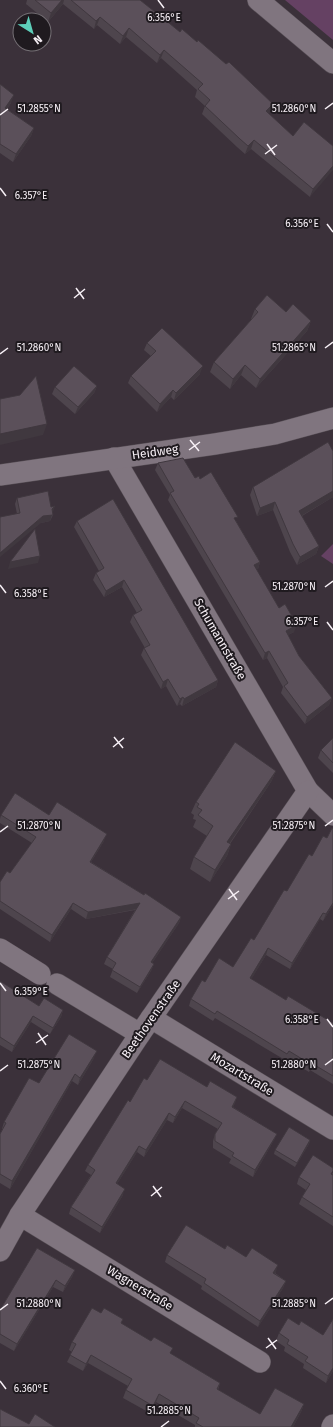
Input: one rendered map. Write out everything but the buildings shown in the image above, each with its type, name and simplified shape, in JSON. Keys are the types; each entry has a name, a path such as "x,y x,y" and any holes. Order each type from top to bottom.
{"street":[{"path":"258,0 333,63"},
{"name":"Heidweg","path":"0,474 215,444 275,434 333,418"},
{"name":"Schumannstraße","path":"114,458 308,791 333,815"},
{"name":"Beethovenstraße","path":"0,1251 20,1215 145,1026 308,791"},
{"name":"Mozartstraße","path":"0,949 49,979 145,1026 333,1130"},
{"name":"Wagnerstraße","path":"20,1215 260,1362"}],"shaded area":[{"path":"285,0 333,0 333,40"},
{"path":"333,544 333,564 321,556"}]}
